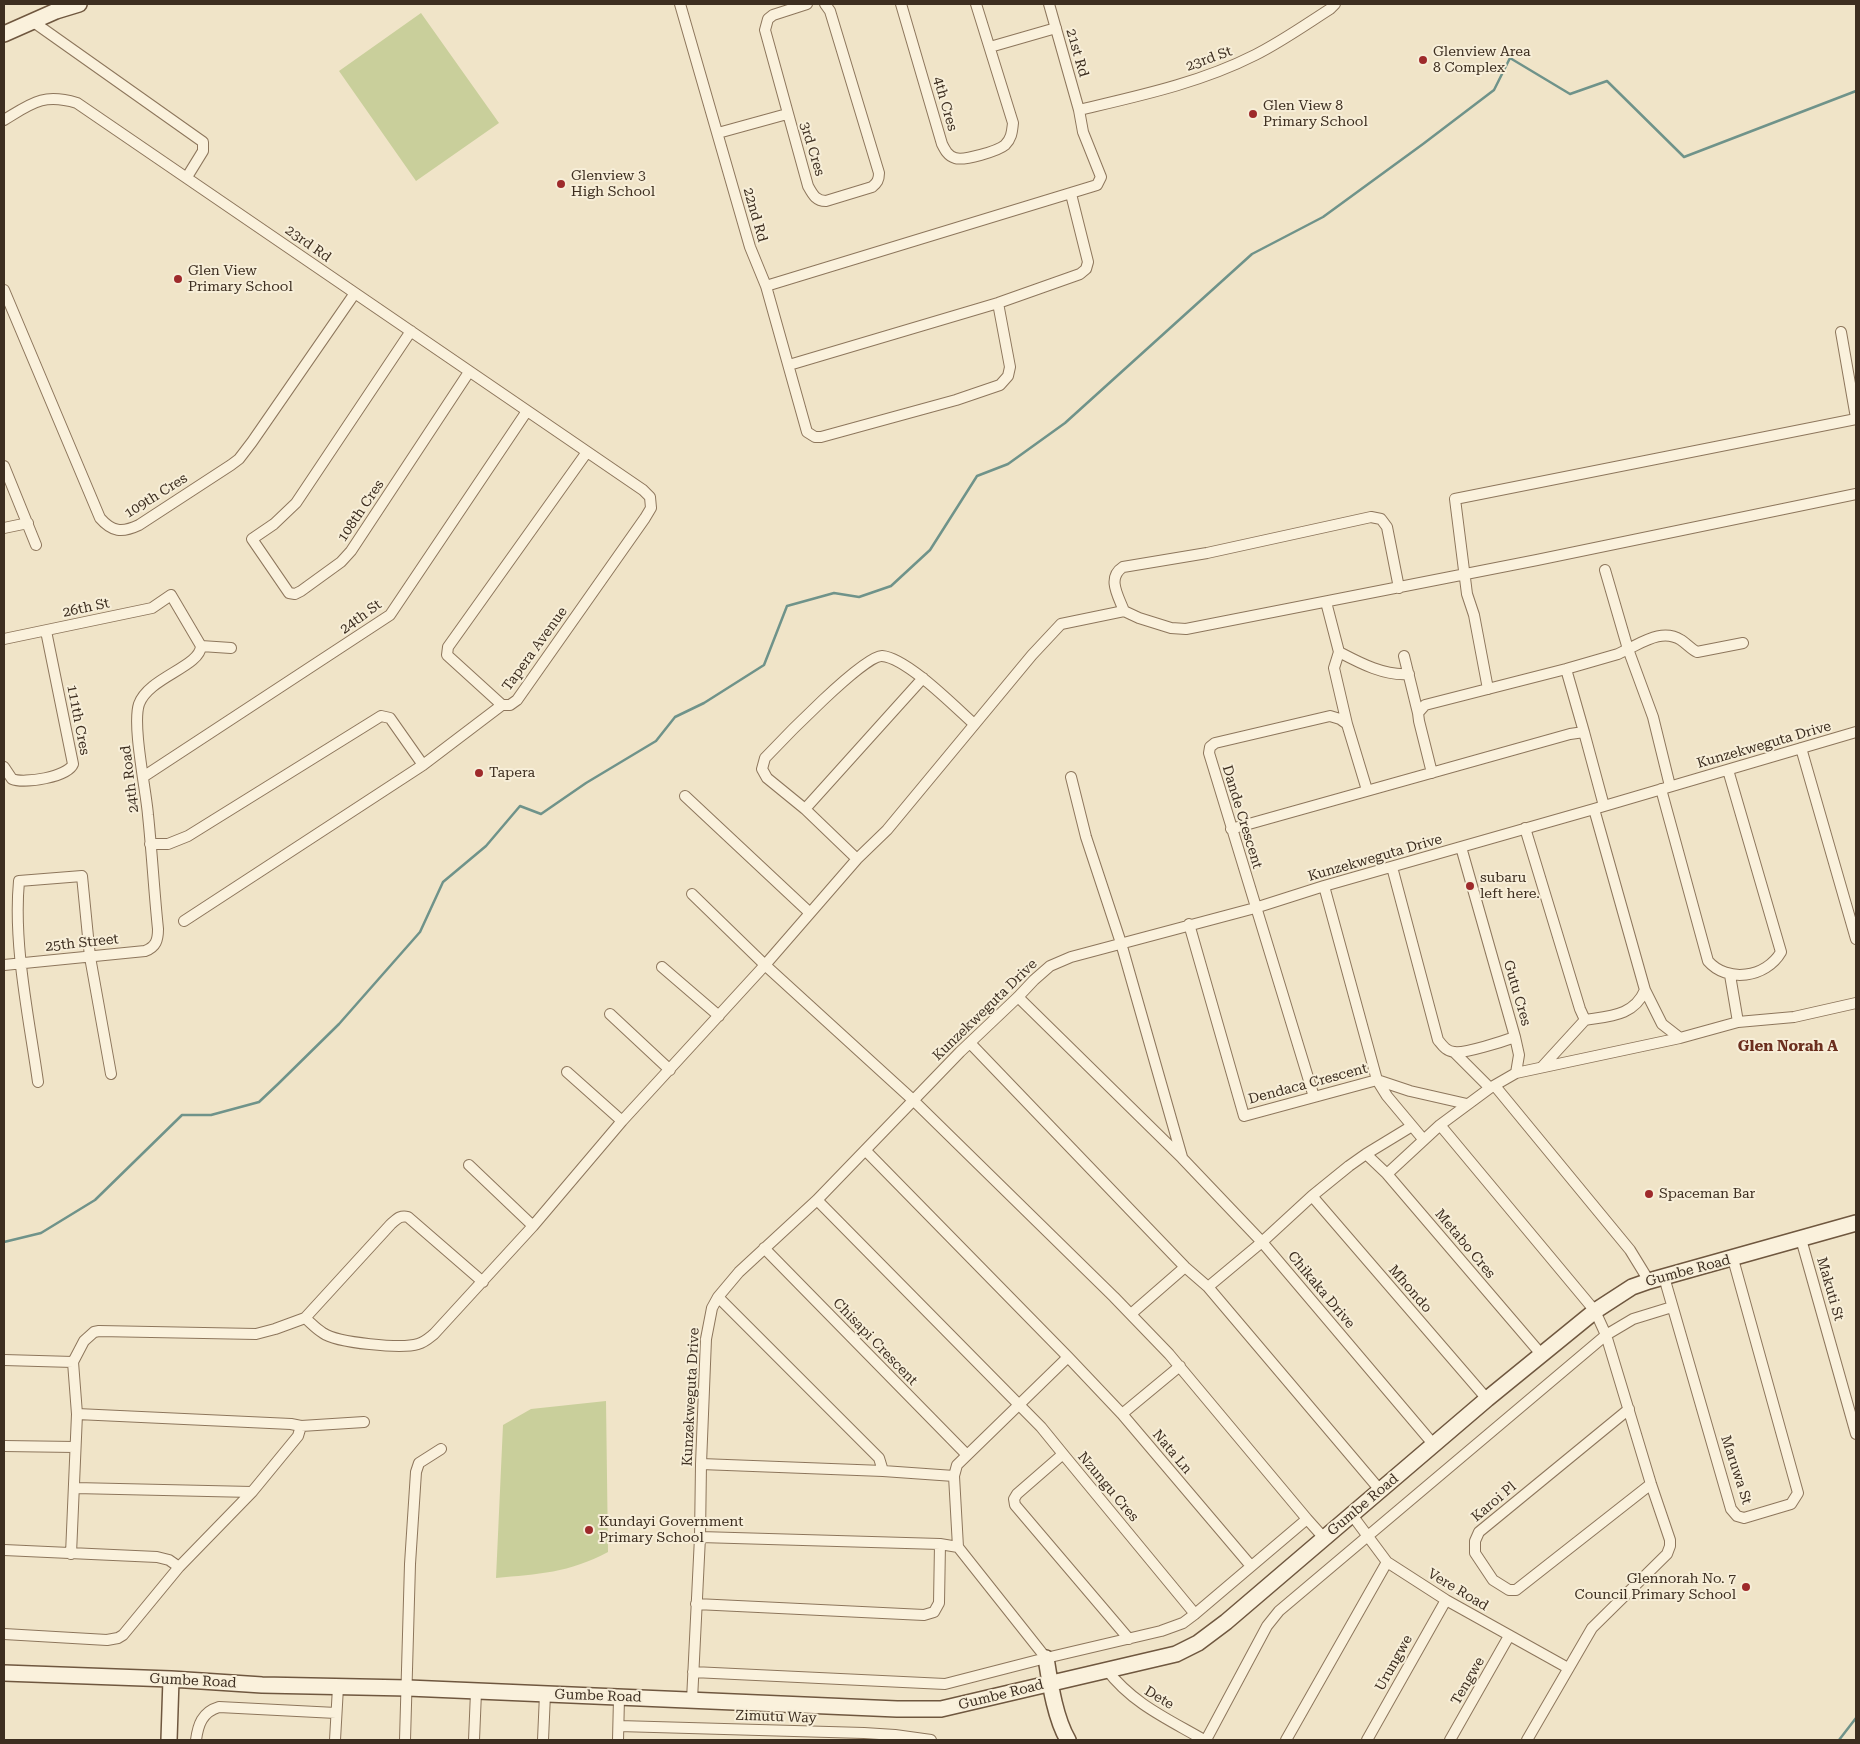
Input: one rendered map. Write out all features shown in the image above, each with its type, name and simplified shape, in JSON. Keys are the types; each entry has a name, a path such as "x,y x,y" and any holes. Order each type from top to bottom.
{"street":[{"path":"4,34 56,11 79,4"},
{"name":"22nd Rd","path":"680,4 750,247 766,286 808,432 821,437 956,400 1000,385 1006,380 1010,372 998,303"},
{"name":"3rd Cres","path":"808,4 773,15 766,23 765,30 808,186 817,199 826,201 872,187 877,183 879,173 830,10 825,4"},
{"name":"4th Cres","path":"902,4 942,144 947,153 953,158 961,159 996,150 1004,145 1012,135 1013,122 976,4"},
{"name":"21st Rd","path":"766,286 1097,186 1101,177 1083,132 1079,110 1049,4"},
{"name":"23rd St","path":"1079,110 1158,91 1217,72 1254,56 1288,37 1335,4"},
{"path":"32,21 202,142 204,145 203,151 187,177"},
{"path":"990,47 1056,28"},
{"name":"23rd Rd","path":"4,120 26,107 45,99 51,98 77,103 588,452"},
{"path":"718,133 787,114"},
{"path":"789,365 998,303 1080,274 1086,269 1088,262 1071,194"},
{"name":"109th Cres","path":"4,290 100,518 115,530 123,531 139,526 238,459 249,447 355,293"},
{"name":"108th Cres","path":"411,331 296,503 274,524 252,539 289,592 295,594 301,591 352,551 469,372"},
{"path":"1488,689 1474,615 1467,594 1455,499 1856,418 1841,332"},
{"name":"24th St","path":"143,776 390,615 527,411"},
{"name":"Tapera Avenue","path":"588,452 643,490 650,497 651,508 517,700 510,706 502,705 446,652 588,452"},
{"path":"4,466 36,545"},
{"path":"305,1318 322,1333 342,1341 395,1346 416,1345 425,1342 434,1334 533,1226 622,1121 765,965 856,859 887,830 1032,654 1061,624 1124,611 1139,618 1172,628 1186,629 1400,588 1856,494"},
{"path":"1124,611 1113,582 1116,574 1123,567 1207,553 1371,517 1380,519 1387,527 1400,588"},
{"path":"4,528 28,523"},
{"path":"1605,570 1628,649 1652,717 1666,787 1708,961 1714,969 1730,975 1752,974 1768,967 1781,952 1728,770"},
{"name":"26th St","path":"4,639 152,608 171,595 201,646"},
{"path":"1326,602 1338,652 1334,668 1347,724 1367,790"},
{"name":"111th Cres","path":"4,768 12,779 24,782 64,773 73,764 46,631"},
{"path":"1418,712 1425,705 1618,654 1656,636 1669,636 1680,639 1697,652 1743,643"},
{"path":"201,646 231,648"},
{"name":"24th Road","path":"158,939 136,716 139,704 148,690 157,682 198,656 201,646"},
{"path":"1338,652 1392,675 1409,674"},
{"path":"856,859 805,809 767,778 762,769 764,758 830,692 872,659 881,656 896,660 923,678 974,724"},
{"path":"1404,656 1432,773"},
{"path":"1566,669 1584,732 1599,808 1645,990 1662,1024 1680,1038"},
{"path":"805,809 923,678"},
{"path":"184,921 422,765 502,705"},
{"path":"150,844 168,844 188,836 380,716 390,718 422,765"},
{"name":"Dande Crescent","path":"1314,1097 1209,753 1210,747 1215,743 1330,716 1340,719 1347,724"},
{"path":"1231,829 1570,734 1584,732"},
{"name":"Kunzekweguta Drive","path":"692,1700 700,1537 706,1339 712,1308 718,1297 739,1272 817,1200 913,1100 1050,966 1071,957 1189,924 1255,908 1324,886 1599,808 1856,732"},
{"path":"1801,748 1856,939"},
{"name":"Chikaka Drive","path":"1071,778 1086,836 1122,943 1182,1158"},
{"path":"685,796 810,913"},
{"path":"1525,828 1585,1020"},
{"name":"Gutu Cres","path":"1455,1053 1516,1037 1461,847"},
{"path":"1392,867 1438,1040 1446,1049 1455,1053"},
{"path":"38,1082 21,963 17,896 18,881 82,876 90,956 111,1074"},
{"name":"Dendaca Crescent","path":"1189,924 1244,1116 1378,1080 1324,886"},
{"path":"692,894 765,965 913,1100 1131,1314 1180,1366 1324,1538"},
{"name":"25th Street","path":"4,965 145,951 152,947 158,939"},
{"path":"662,967 719,1016"},
{"path":"1730,975 1738,1022"},
{"path":"1542,1066 1585,1020 1614,1016 1633,1008 1641,1000 1645,990"},
{"name":"Chikaka Drive","path":"1018,997 1182,1158 1262,1242 1434,1445"},
{"path":"1387,1174 1423,1138 1467,1104 1516,1073 1680,1038 1738,1022 1794,1017 1856,1003"},
{"path":"610,1014 670,1070"},
{"path":"1516,1037 1519,1055 1516,1073"},
{"path":"970,1043 1185,1267 1208,1288 1380,1490"},
{"name":"Maruwa St","path":"1455,1053 1492,1087 1656,1279 1672,1307 1731,1509 1737,1516 1744,1518 1791,1504 1798,1493 1733,1259"},
{"path":"567,1072 622,1121"},
{"path":"1378,1080 1410,1091 1467,1104"},
{"path":"1378,1080 1387,1096 1423,1138"},
{"path":"1440,1125 1595,1310 1606,1335 1670,1540 1667,1554 1592,1628 1527,1740"},
{"path":"1208,1288 1312,1196 1366,1154 1412,1126"},
{"name":"Nata Ln","path":"866,1151 1122,1414 1251,1566"},
{"name":"Metabo Cres","path":"1366,1154 1387,1174 1541,1354"},
{"path":"469,1166 533,1226"},
{"name":"Mhondo","path":"1312,1196 1487,1399"},
{"path":"817,1200 1018,1406 1041,1427 1063,1454"},
{"path":"71,1554 77,1414 73,1362 84,1341 94,1332 256,1334 275,1330 305,1318 391,1224 403,1216 408,1217 483,1282"},
{"name":"Gumbe Road","path":"4,1673 171,1679 262,1685 408,1688 897,1709 941,1709 1176,1654 1198,1643 1226,1622 1487,1399 1595,1310 1632,1287 1656,1279 1856,1224"},
{"name":"Makuti St","path":"1801,1239 1856,1434"},
{"name":"Chisapi Crescent","path":"764,1248 967,1455"},
{"path":"1131,1314 1185,1267"},
{"path":"718,1297 879,1458 883,1471"},
{"path":"1205,1740 1267,1626 1279,1611 1606,1335 1634,1320 1672,1307"},
{"path":"1068,1357 957,1465 954,1476 958,1547 1046,1658 1050,1683 1068,1740"},
{"path":"4,1360 73,1362"},
{"path":"1122,1414 1180,1366"},
{"name":"Karoi Pl","path":"1629,1409 1479,1532 1475,1541 1475,1552 1493,1580 1509,1590 1516,1590 1651,1484"},
{"path":"77,1414 301,1426 364,1422"},
{"path":"4,1634 107,1640 118,1638 131,1628 179,1567 252,1492 298,1436 301,1426"},
{"path":"4,1446 75,1447"},
{"path":"405,1740 408,1688 410,1564 416,1472 419,1463 441,1449"},
{"name":"Nzungu Cres","path":"1129,1639 1015,1505 1014,1500 1017,1494 1063,1454 1196,1614"},
{"path":"701,1464 883,1471 954,1476"},
{"path":"75,1488 252,1492"},
{"name":"Vere Road","path":"1352,1515 1387,1562 1446,1600 1568,1668"},
{"path":"693,1672 945,1684 1129,1639 1183,1623 1307,1519"},
{"path":"700,1537 940,1544 958,1547"},
{"path":"696,1604 924,1615 934,1612 939,1603 940,1544"},
{"path":"4,1550 157,1557 169,1560 179,1567"},
{"path":"1286,1740 1387,1562"},
{"name":"Urungwe","path":"1367,1740 1446,1600"},
{"name":"Tengwe","path":"1450,1740 1510,1636"},
{"name":"Dete","path":"1107,1670 1118,1685 1140,1703 1205,1740"},
{"path":"169,1740 171,1679"},
{"path":"334,1740 338,1687"},
{"path":"474,1740 476,1692"},
{"path":"542,1740 544,1694"},
{"path":"618,1740 619,1698"},
{"path":"196,1740 202,1718 210,1710 219,1708 336,1713"},
{"name":"Zimutu Way","path":"619,1726 864,1737 895,1735 932,1740"}],"green space":[{"path":"421,13 499,123 416,181 339,71"},
{"path":"606,1401 608,1552 594,1559 566,1568 540,1574 496,1578 503,1425 531,1409"}],"waterway":[{"path":"4,1242 41,1233 95,1200 182,1115 211,1115 259,1102 339,1024 420,932 443,882 486,846 520,806 541,814 586,783 656,741 675,717 704,703 764,665 787,606 834,593 859,597 891,586 930,550 977,476 1008,464 1065,423 1252,254 1323,217 1494,90 1510,58 1570,94 1607,81 1684,157 1856,91"},
{"path":"1839,1740 1856,1718"}],"place":[{"name":"Glenview Area 8 Complex","path":"1423,60"},
{"name":"Glen View 8 Primary School","path":"1253,114"},
{"name":"Glenview 3 High School","path":"561,184"},
{"name":"Glen View Primary School","path":"178,279"},
{"name":"Tapera","path":"479,773"},
{"name":"subaru left here.","path":"1470,886"},
{"name":"Spaceman Bar","path":"1649,1194"},
{"name":"Kundayi Government Primary School","path":"589,1530"},
{"name":"Glennorah No. 7 Council Primary School","path":"1746,1587"}],"district":[{"name":"Glen Norah A","path":"1788,1047"}]}
